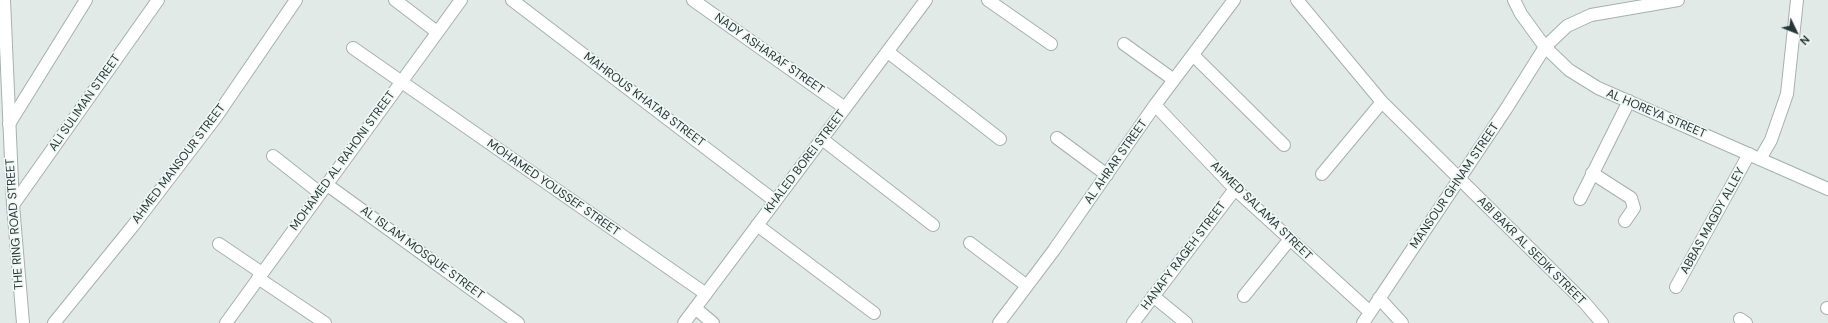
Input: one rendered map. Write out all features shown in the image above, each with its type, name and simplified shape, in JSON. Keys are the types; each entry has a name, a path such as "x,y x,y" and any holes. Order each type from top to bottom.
{"street":[{"name":"THE RING ROAD STREET","path":"4,0 13,205 23,323"},
{"path":"9,124 86,0"},
{"name":"ALI SULIMAN STREET","path":"13,205 158,0"},
{"name":"AHMED MANSOUR STREET","path":"54,323 132,227 216,117 296,0"},
{"path":"395,0 437,32"},
{"name":"MOHAMED AL RAHONI STREET","path":"226,323 461,0"},
{"name":"MAHROUS KHATAB STREET","path":"512,0 775,201"},
{"name":"NADY ASHARAF STREET","path":"693,0 845,108"},
{"name":"KHALED BOREI STREET","path":"684,323 926,0"},
{"path":"988,0 1051,44"},
{"name":"AL AHRAR STREET","path":"999,323 1107,175 1155,106 1234,0"},
{"name":"ABI BAKR AL SEDIK STREET","path":"1297,0 1382,102 1584,302 1602,323"},
{"name":"AL HOREYA STREET","path":"1514,0 1545,47 1570,70 1598,88 1828,189"},
{"name":"MANSOUR GHNAM STREET","path":"1363,323 1545,47 1567,26 1591,15 1661,1 1678,0"},
{"name":"ABBAS MAGDY ALLEY","path":"1676,288 1755,156 1771,140 1787,94 1797,0"},
{"path":"1124,44 1174,80"},
{"name":"MOHAMED YOUSSEF STREET","path":"353,48 706,294"},
{"path":"888,52 1000,139"},
{"path":"1193,55 1284,145"},
{"path":"1580,199 1629,101"},
{"path":"1322,174 1382,102"},
{"name":"AHMED SALAMA STREET","path":"1155,106 1236,189 1370,312"},
{"path":"1057,138 1107,175"},
{"path":"822,139 933,225"},
{"name":"AL ISLAM MOSQUE STREET","path":"273,156 518,323"},
{"path":"1592,173 1631,198 1634,208 1625,221"},
{"name":"HANAFY RAGEH STREET","path":"1133,323 1236,189"},
{"path":"757,225 874,313"},
{"path":"1244,296 1290,239"},
{"path":"970,243 1027,286"},
{"path":"219,244 325,323"},
{"path":"1153,296 1186,323"},
{"path":"1379,298 1402,323"},
{"path":"695,308 712,323"}]}
